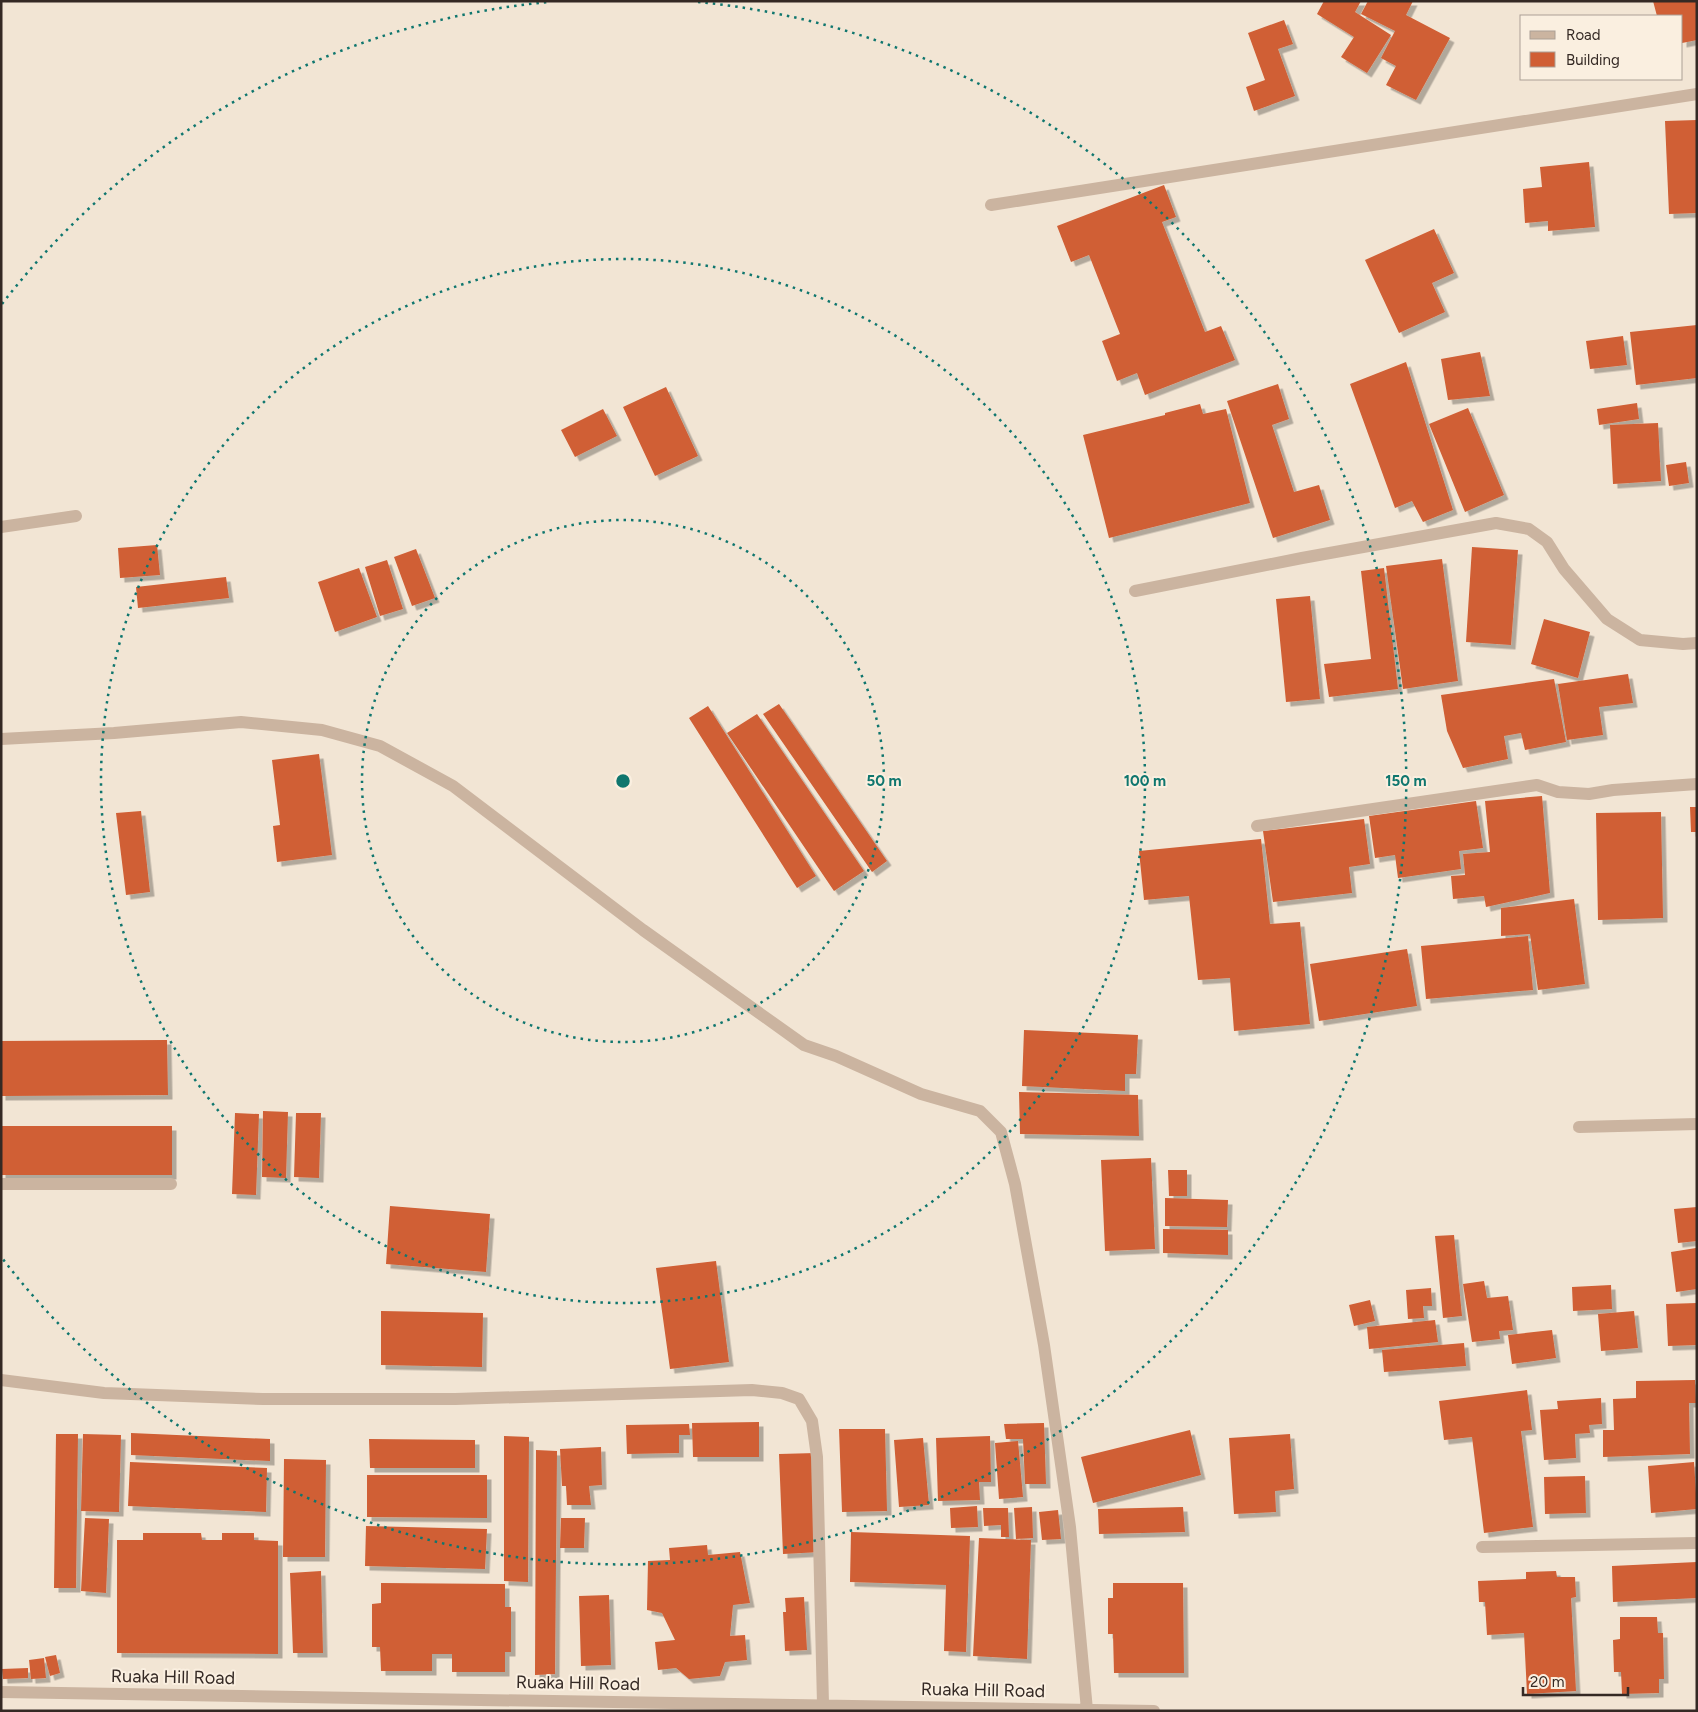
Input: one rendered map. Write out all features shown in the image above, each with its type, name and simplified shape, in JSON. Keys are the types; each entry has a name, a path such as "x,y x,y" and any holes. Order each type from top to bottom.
{"street":[{"path":"991,205 1697,94"},
{"path":"1,527 76,516"},
{"path":"1135,591 1302,558 1496,523 1529,530 1547,542 1564,569 1607,618 1640,640 1682,644 1697,643"},
{"path":"1,739 114,733 241,722 322,730 380,746 453,786 644,930 804,1045 836,1056 921,1094 980,1111 1001,1132 1016,1184 1044,1345 1070,1527 1087,1710"},
{"path":"1257,826 1537,785 1558,792 1588,794 1613,790 1697,784"},
{"path":"1579,1127 1697,1124"},
{"path":"1,1184 171,1184"},
{"path":"1,1380 104,1393 263,1398 455,1399 752,1390 782,1393 800,1399 812,1421 818,1457 823,1704"},
{"path":"1482,1547 1697,1543"},
{"name":"Ruaka Hill Road","path":"1,1692 823,1704 1154,1711"}],"building":[{"path":"1324,1 1361,1 1355,12 1391,35 1367,73 1341,57 1354,37 1317,14"},
{"path":"1368,1 1413,1 1406,15 1450,38 1416,100 1386,85 1396,66 1381,58 1395,31 1361,14"},
{"path":"1653,1 1697,1 1697,40 1683,43 1683,15 1657,15"},
{"path":"1284,20 1293,44 1278,49 1295,96 1254,111 1246,87 1265,80 1248,33"},
{"path":"1697,120 1697,213 1669,214 1665,121"},
{"path":"1589,162 1595,227 1548,231 1548,221 1525,223 1523,189 1542,187 1540,167"},
{"path":"1164,185 1176,217 1162,222 1205,332 1221,326 1235,360 1145,395 1137,373 1117,381 1102,341 1120,334 1089,255 1071,262 1057,226"},
{"path":"1434,229 1454,273 1432,283 1445,312 1399,333 1365,260"},
{"path":"1697,325 1697,378 1636,385 1630,332"},
{"path":"1623,336 1627,365 1590,369 1586,341"},
{"path":"1480,352 1490,396 1448,400 1441,359"},
{"path":"1406,362 1453,510 1423,522 1412,501 1395,508 1350,384"},
{"path":"1278,384 1289,419 1272,425 1294,492 1319,485 1330,520 1273,538 1227,401"},
{"path":"666,387 698,456 655,476 623,407"},
{"path":"1637,403 1639,419 1599,425 1597,409"},
{"path":"1200,404 1203,414 1226,409 1250,503 1109,538 1083,435 1165,415 1165,413"},
{"path":"1468,408 1504,495 1465,512 1429,424"},
{"path":"603,409 617,436 575,457 561,430"},
{"path":"1658,423 1661,481 1613,484 1610,425"},
{"path":"1686,462 1689,483 1669,486 1666,465"},
{"path":"157,545 160,575 120,578 118,548"},
{"path":"1472,547 1518,550 1511,645 1466,642"},
{"path":"416,549 435,598 412,606 394,557"},
{"path":"1442,559 1458,681 1403,689 1386,566"},
{"path":"387,560 403,609 380,616 365,567"},
{"path":"359,568 377,617 335,632 318,582"},
{"path":"1384,568 1398,689 1329,697 1324,664 1371,659 1361,571"},
{"path":"226,577 229,598 138,608 136,587"},
{"path":"1310,596 1320,699 1286,702 1276,599"},
{"path":"1544,619 1590,632 1578,678 1531,664"},
{"path":"1628,674 1633,703 1599,707 1603,735 1567,740 1558,684"},
{"path":"1554,679 1566,742 1525,750 1521,733 1504,736 1508,759 1463,768 1447,731 1441,695"},
{"path":"779,704 887,861 872,872 763,714"},
{"path":"708,706 816,876 797,888 689,718"},
{"path":"757,714 864,871 834,891 727,733"},
{"path":"319,754 332,855 277,862 273,826 280,825 272,760"},
{"path":"1542,796 1550,893 1486,907 1484,896 1453,899 1451,876 1465,875 1463,854 1490,852 1485,801"},
{"path":"1476,801 1483,848 1459,851 1461,869 1398,878 1395,855 1375,858 1369,816"},
{"path":"1690,807 1697,807 1697,832 1691,832"},
{"path":"141,811 150,892 126,895 116,813"},
{"path":"1661,812 1663,918 1598,920 1596,813"},
{"path":"1364,819 1370,864 1349,867 1352,893 1273,902 1263,831"},
{"path":"1261,839 1270,924 1300,922 1310,1024 1234,1031 1230,978 1198,980 1189,896 1144,900 1139,851"},
{"path":"1574,899 1585,984 1538,990 1530,934 1501,936 1501,908"},
{"path":"1528,936 1533,990 1426,999 1421,946"},
{"path":"1407,949 1417,1006 1319,1021 1310,964"},
{"path":"1024,1030 1138,1035 1136,1074 1125,1074 1125,1091 1022,1086"},
{"path":"167,1040 168,1095 1,1096 1,1041"},
{"path":"1019,1092 1138,1095 1139,1136 1020,1134"},
{"path":"263,1111 288,1112 286,1178 262,1177"},
{"path":"235,1113 259,1114 256,1195 232,1194"},
{"path":"296,1113 321,1113 319,1178 294,1177"},
{"path":"1,1126 172,1126 172,1175 1,1175"},
{"path":"1151,1158 1155,1249 1105,1251 1101,1160"},
{"path":"1168,1170 1187,1170 1187,1196 1169,1196"},
{"path":"1165,1198 1228,1200 1227,1227 1165,1226"},
{"path":"390,1206 490,1214 486,1272 386,1264"},
{"path":"1697,1207 1697,1241 1678,1243 1674,1209"},
{"path":"1163,1229 1228,1230 1228,1255 1163,1253"},
{"path":"1454,1235 1462,1316 1443,1318 1435,1236"},
{"path":"1696,1248 1697,1289 1676,1292 1671,1252"},
{"path":"716,1261 729,1362 670,1369 656,1268"},
{"path":"1484,1281 1487,1298 1508,1296 1513,1330 1499,1331 1500,1339 1472,1342 1463,1284"},
{"path":"1611,1285 1612,1309 1573,1311 1572,1287"},
{"path":"1431,1288 1432,1306 1423,1306 1424,1318 1408,1319 1406,1290"},
{"path":"1370,1300 1375,1321 1354,1326 1349,1305"},
{"path":"1697,1303 1697,1345 1668,1346 1666,1304"},
{"path":"381,1311 483,1313 482,1367 381,1365"},
{"path":"1634,1311 1638,1348 1601,1351 1598,1314"},
{"path":"1435,1320 1438,1342 1369,1349 1367,1327"},
{"path":"1552,1330 1556,1358 1512,1364 1508,1335"},
{"path":"1464,1343 1466,1366 1384,1372 1382,1350"},
{"path":"1695,1380 1696,1403 1689,1403 1690,1454 1603,1457 1603,1430 1614,1430 1613,1399 1636,1398 1636,1381"},
{"path":"1527,1390 1532,1430 1521,1431 1533,1527 1484,1533 1472,1437 1444,1440 1439,1401"},
{"path":"1601,1398 1602,1424 1589,1425 1590,1433 1575,1434 1576,1458 1544,1460 1540,1410 1558,1409 1557,1401"},
{"path":"759,1422 759,1457 693,1457 692,1423"},
{"path":"1044,1423 1046,1484 1025,1484 1023,1439 1006,1439 1004,1424"},
{"path":"689,1424 690,1435 679,1435 679,1453 627,1454 626,1425"},
{"path":"839,1429 885,1429 887,1511 842,1512"},
{"path":"1190,1430 1201,1475 1093,1503 1081,1457"},
{"path":"131,1433 270,1439 270,1461 131,1455"},
{"path":"56,1434 78,1434 76,1588 54,1588"},
{"path":"83,1434 121,1435 119,1512 81,1511"},
{"path":"1290,1434 1294,1489 1275,1491 1276,1512 1234,1514 1229,1438"},
{"path":"504,1436 529,1437 528,1582 504,1581"},
{"path":"990,1436 991,1482 979,1482 980,1500 938,1501 936,1438"},
{"path":"923,1438 929,1505 899,1507 894,1440"},
{"path":"369,1439 475,1440 475,1468 370,1468"},
{"path":"1018,1441 1023,1497 999,1499 995,1443"},
{"path":"601,1447 602,1485 589,1486 591,1505 567,1505 566,1486 562,1486 560,1449"},
{"path":"536,1450 557,1451 555,1674 535,1675"},
{"path":"816,1453 820,1552 783,1554 779,1454"},
{"path":"284,1459 326,1460 325,1557 283,1557"},
{"path":"130,1462 267,1468 266,1512 128,1506"},
{"path":"1694,1462 1697,1509 1651,1513 1648,1466"},
{"path":"367,1475 487,1475 487,1518 367,1517"},
{"path":"1585,1476 1586,1513 1545,1514 1544,1477"},
{"path":"977,1506 978,1527 951,1528 950,1508"},
{"path":"1032,1507 1033,1538 1016,1539 1014,1508"},
{"path":"1183,1507 1185,1532 1099,1534 1098,1509"},
{"path":"983,1508 1008,1508 1009,1537 1001,1537 1001,1525 984,1526"},
{"path":"1058,1510 1061,1539 1042,1540 1039,1512"},
{"path":"85,1518 109,1519 106,1593 81,1591"},
{"path":"561,1518 585,1518 584,1548 560,1548"},
{"path":"366,1526 487,1529 485,1569 365,1566"},
{"path":"851,1532 970,1536 966,1652 944,1651 946,1585 850,1582"},
{"path":"143,1533 201,1533 202,1540 222,1540 222,1533 254,1533 254,1540 278,1541 278,1654 117,1653 117,1540 143,1540"},
{"path":"979,1538 1031,1540 1027,1659 973,1656"},
{"path":"707,1545 708,1555 740,1552 750,1603 733,1605 730,1636 745,1635 747,1660 725,1662 720,1676 689,1679 676,1668 658,1670 655,1642 675,1640 662,1613 647,1610 648,1561 670,1560 669,1548"},
{"path":"1697,1562 1697,1598 1613,1602 1612,1566"},
{"path":"321,1571 323,1653 293,1653 290,1573"},
{"path":"1556,1571 1557,1577 1575,1577 1576,1597 1571,1598 1576,1691 1527,1694 1524,1633 1487,1635 1485,1602 1479,1602 1478,1581 1526,1579 1526,1572"},
{"path":"381,1583 505,1584 505,1607 511,1607 511,1652 505,1652 505,1672 452,1672 452,1654 432,1654 432,1671 381,1671 380,1647 372,1647 372,1604 381,1603"},
{"path":"1113,1583 1183,1583 1184,1673 1114,1673 1113,1634 1108,1634 1108,1598 1113,1598"},
{"path":"609,1595 611,1665 581,1666 579,1596"},
{"path":"804,1597 807,1650 785,1651 783,1612 786,1612 785,1598"},
{"path":"1620,1617 1657,1617 1658,1633 1663,1633 1664,1679 1659,1679 1659,1693 1622,1694 1621,1672 1614,1672 1613,1640 1620,1639"},
{"path":"56,1655 60,1673 50,1676 45,1657"},
{"path":"44,1658 46,1678 31,1679 29,1660"},
{"path":"28,1668 28,1678 3,1679 2,1669"}]}
